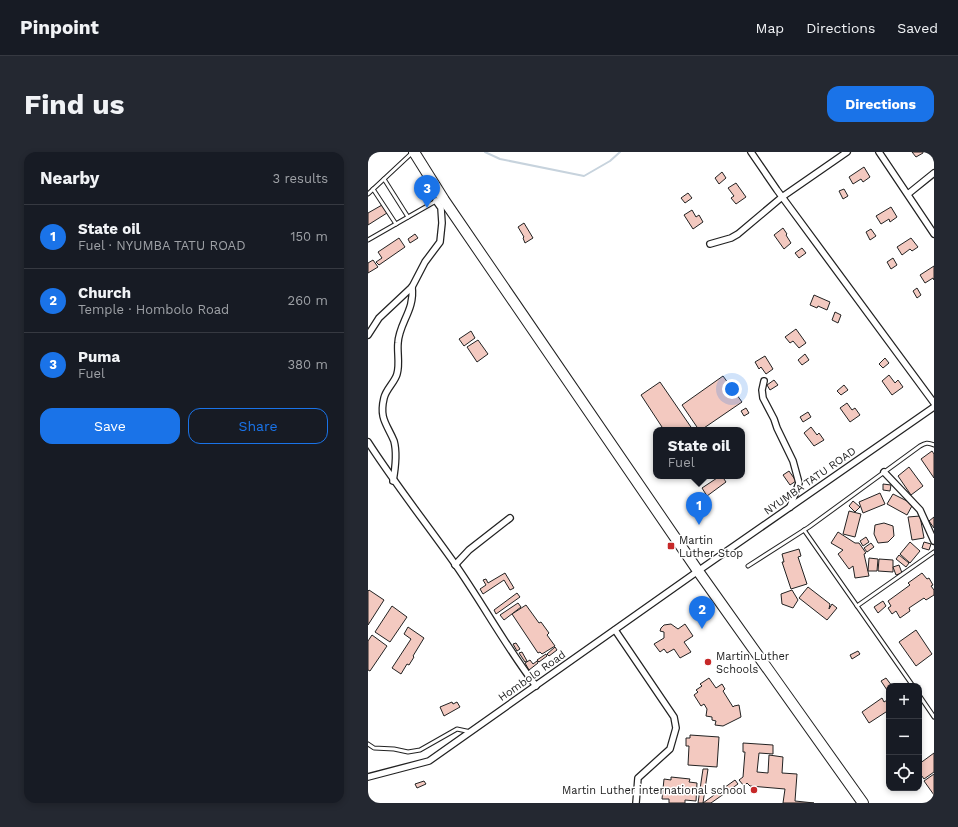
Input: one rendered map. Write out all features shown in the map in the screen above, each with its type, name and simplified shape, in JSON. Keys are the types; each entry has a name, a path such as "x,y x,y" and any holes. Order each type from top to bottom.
{"highway":[{"path":"413,152 439,199 698,571 863,803"}],"street":[{"path":"751,152 782,197 934,403"},
{"path":"710,244 732,238 738,234 782,197 847,152"},
{"path":"879,152 934,234"},
{"path":"908,194 934,173"},
{"path":"368,335 379,318 412,287 426,262 440,242 442,223 439,199"},
{"path":"393,481 395,465 394,442 382,416 384,397 397,374 399,357 398,342 403,325 411,308 413,294 412,287"},
{"path":"764,381 762,398 774,419 793,461 799,482 790,507"},
{"name":"NYUMBA TATU ROAD","path":"698,571 934,407"},
{"path":"368,442 393,481 455,565 518,663 536,686"},
{"path":"884,472 920,510 934,541"},
{"path":"455,565 470,550 510,518"},
{"name":"Hombolo Road","path":"368,777 429,761 698,571"},
{"path":"614,630 674,717 676,728 670,749 638,778 636,803"}],"lane":[{"path":"368,194 413,152"},
{"path":"384,179 408,217"},
{"path":"373,189 396,224"},
{"path":"368,240 439,199"},
{"path":"748,566 804,530 925,443 934,445"},
{"path":"804,530 911,683"},
{"path":"857,606 934,552"},
{"path":"922,699 934,717"},
{"path":"368,744 374,748 394,749 408,752 420,750 457,729 471,732"}],"building":[{"path":"912,152 923,152 923,153 916,157"},
{"path":"864,167 870,177 863,182 861,179 853,184 849,177"},
{"path":"722,172 726,178 719,184 715,178"},
{"path":"736,183 746,197 736,204 731,198 734,196 728,188"},
{"path":"844,189 848,196 843,199 839,191"},
{"path":"688,193 692,198 685,203 681,198"},
{"path":"382,205 387,213 368,225 368,213"},
{"path":"891,207 897,217 890,222 889,219 881,224 876,216"},
{"path":"692,210 696,217 699,215 703,222 693,229 684,215"},
{"path":"524,223 533,238 525,243 524,237 518,227"},
{"path":"783,228 791,243 784,249 774,235"},
{"path":"871,229 876,236 870,240 866,232"},
{"path":"415,234 418,238 410,243 408,239"},
{"path":"399,238 405,247 379,265 376,262 382,258 378,252"},
{"path":"911,238 918,247 912,251 910,249 902,255 897,247"},
{"path":"802,248 806,253 799,258 795,253"},
{"path":"893,258 897,265 891,269 887,262"},
{"path":"373,260 378,267 368,273 368,263"},
{"path":"934,266 934,280 933,278 925,283 920,275"},
{"path":"917,288 921,295 917,298 913,291"},
{"path":"814,295 830,302 827,310 818,306 817,308 810,305"},
{"path":"835,312 841,315 838,323 832,320"},
{"path":"796,329 806,343 799,348 793,341 790,343 785,337"},
{"path":"471,331 475,338 464,346 459,339"},
{"path":"478,340 488,354 477,362 467,347"},
{"path":"805,354 809,360 802,365 798,360"},
{"path":"765,356 773,369 766,374 761,367 759,369 755,362"},
{"path":"885,358 889,363 883,368 879,364"},
{"path":"889,375 895,383 898,380 903,387 892,395 882,381"},
{"path":"723,376 742,402 705,427 697,427 682,405"},
{"path":"774,380 778,385 770,390 767,385"},
{"path":"660,382 691,427 662,427 641,395"},
{"path":"844,385 848,390 841,395 837,391"},
{"path":"847,403 852,410 855,408 860,415 850,422 840,408"},
{"path":"746,408 749,413 744,416 741,411"},
{"path":"808,412 811,417 803,422 800,417"},
{"path":"811,427 817,435 819,433 824,440 814,446 804,433"},
{"path":"932,451 934,454 934,478 921,459"},
{"path":"909,467 923,486 911,495 898,476"},
{"path":"789,471 796,481 790,485 783,475"},
{"path":"716,479 724,479 726,482 707,496 702,488"},
{"path":"883,484 891,485 890,491 883,490"},
{"path":"880,493 885,504 863,513 859,502"},
{"path":"893,494 913,504 907,515 887,504"},
{"path":"853,501 860,507 855,512 849,506"},
{"path":"849,511 861,514 855,537 843,534"},
{"path":"920,516 924,538 912,540 908,517"},
{"path":"934,517 934,528 929,521"},
{"path":"884,523 893,526 894,536 888,542 878,543 874,534 875,525"},
{"path":"838,532 855,543 859,543 866,553 864,554 869,576 855,578 853,566 849,569 838,554 843,550 831,543"},
{"path":"866,537 869,542 863,546 860,541"},
{"path":"910,542 920,551 910,563 900,554"},
{"path":"924,542 931,544 929,550 922,548"},
{"path":"871,543 874,547 867,552 864,548"},
{"path":"799,549 801,556 798,557 807,584 791,589 782,562 784,562 782,554"},
{"path":"899,555 909,563 906,567 896,559"},
{"path":"869,558 878,559 877,571 868,571"},
{"path":"879,559 893,560 893,572 878,571"},
{"path":"899,565 902,573 896,575 893,567"},
{"path":"505,573 514,588 510,590 504,580 483,594 480,589 486,585 483,580 486,579 488,583"},
{"path":"922,573 927,579 929,578 933,585 931,586 934,590 934,595 926,600 924,598 909,608 910,611 900,618 896,611 892,614 888,608 891,606 888,601 910,585 908,583"},
{"path":"808,587 830,604 829,609 832,604 837,608 827,620 799,598"},
{"path":"369,590 384,600 368,625 368,591"},
{"path":"792,590 798,600 793,608 782,604 781,594"},
{"path":"517,593 520,597 496,614 494,610"},
{"path":"883,601 886,606 878,613 874,607"},
{"path":"518,603 521,607 504,620 500,615"},
{"path":"526,605 539,623 541,622 549,633 547,635 555,646 542,654 540,652 538,653 512,614"},
{"path":"392,606 407,617 390,642 375,632"},
{"path":"671,624 678,629 685,624 693,636 684,642 691,652 680,658 674,649 667,653 664,649 660,652 654,644 664,638 664,632 660,631 661,628 664,625"},
{"path":"408,627 424,638 409,665 407,664 401,674 392,668 411,639 404,634"},
{"path":"916,630 932,654 916,666 899,642"},
{"path":"372,635 387,646 370,671 368,670 368,641"},
{"path":"516,643 520,649 517,651 513,644"},
{"path":"555,647 557,650 549,656 547,654"},
{"path":"858,651 860,654 852,659 850,655"},
{"path":"522,652 527,661 525,662 519,653"},
{"path":"546,654 547,656 539,662 537,660"},
{"path":"530,660 533,664 537,661 538,663 529,670 525,663"},
{"path":"709,678 716,688 722,684 725,689 723,691 733,707 739,705 741,717 723,726 715,725 716,721 712,720 712,717 706,716 707,709 704,704 701,706 694,695 698,692 696,690 702,686 700,684"},
{"path":"886,678 890,683 886,683 886,688 881,681"},
{"path":"882,698 884,702 886,701 886,712 869,723 862,712"},
{"path":"452,702 453,704 457,702 460,707 444,716 440,707"},
{"path":"690,735 719,737 717,767 688,765 689,746 686,746 686,738 690,738"},
{"path":"743,743 773,745 773,754 759,753 757,772 768,773 769,755 783,757 782,773 797,774 795,801 814,803 783,803 785,789 750,786 747,783 744,786 739,780 743,777 745,752 743,752"},
{"path":"934,753 934,772 924,779 922,776 922,762"},
{"path":"703,769 708,769 703,803 698,803"},
{"path":"934,774 934,795 924,781"},
{"path":"671,777 690,779 689,782 697,783 696,801 685,800 685,803 669,803 669,799 662,799 664,779 671,780"},
{"path":"735,780 738,784 711,803 703,803"},
{"path":"424,781 426,784 417,788 415,784"}],"waterway":[{"path":"485,152 500,159 584,176 610,161 620,152"}],"place":[{"name":"Puma","path":"427,208"},
{"name":"State oil","path":"699,525"},
{"name":"Martin Luther Stop","path":"671,546"},
{"name":"Church","path":"702,629"},
{"name":"Martin Luther Schools","path":"708,662"},
{"name":"Martin Luther international school","path":"754,790"}]}
